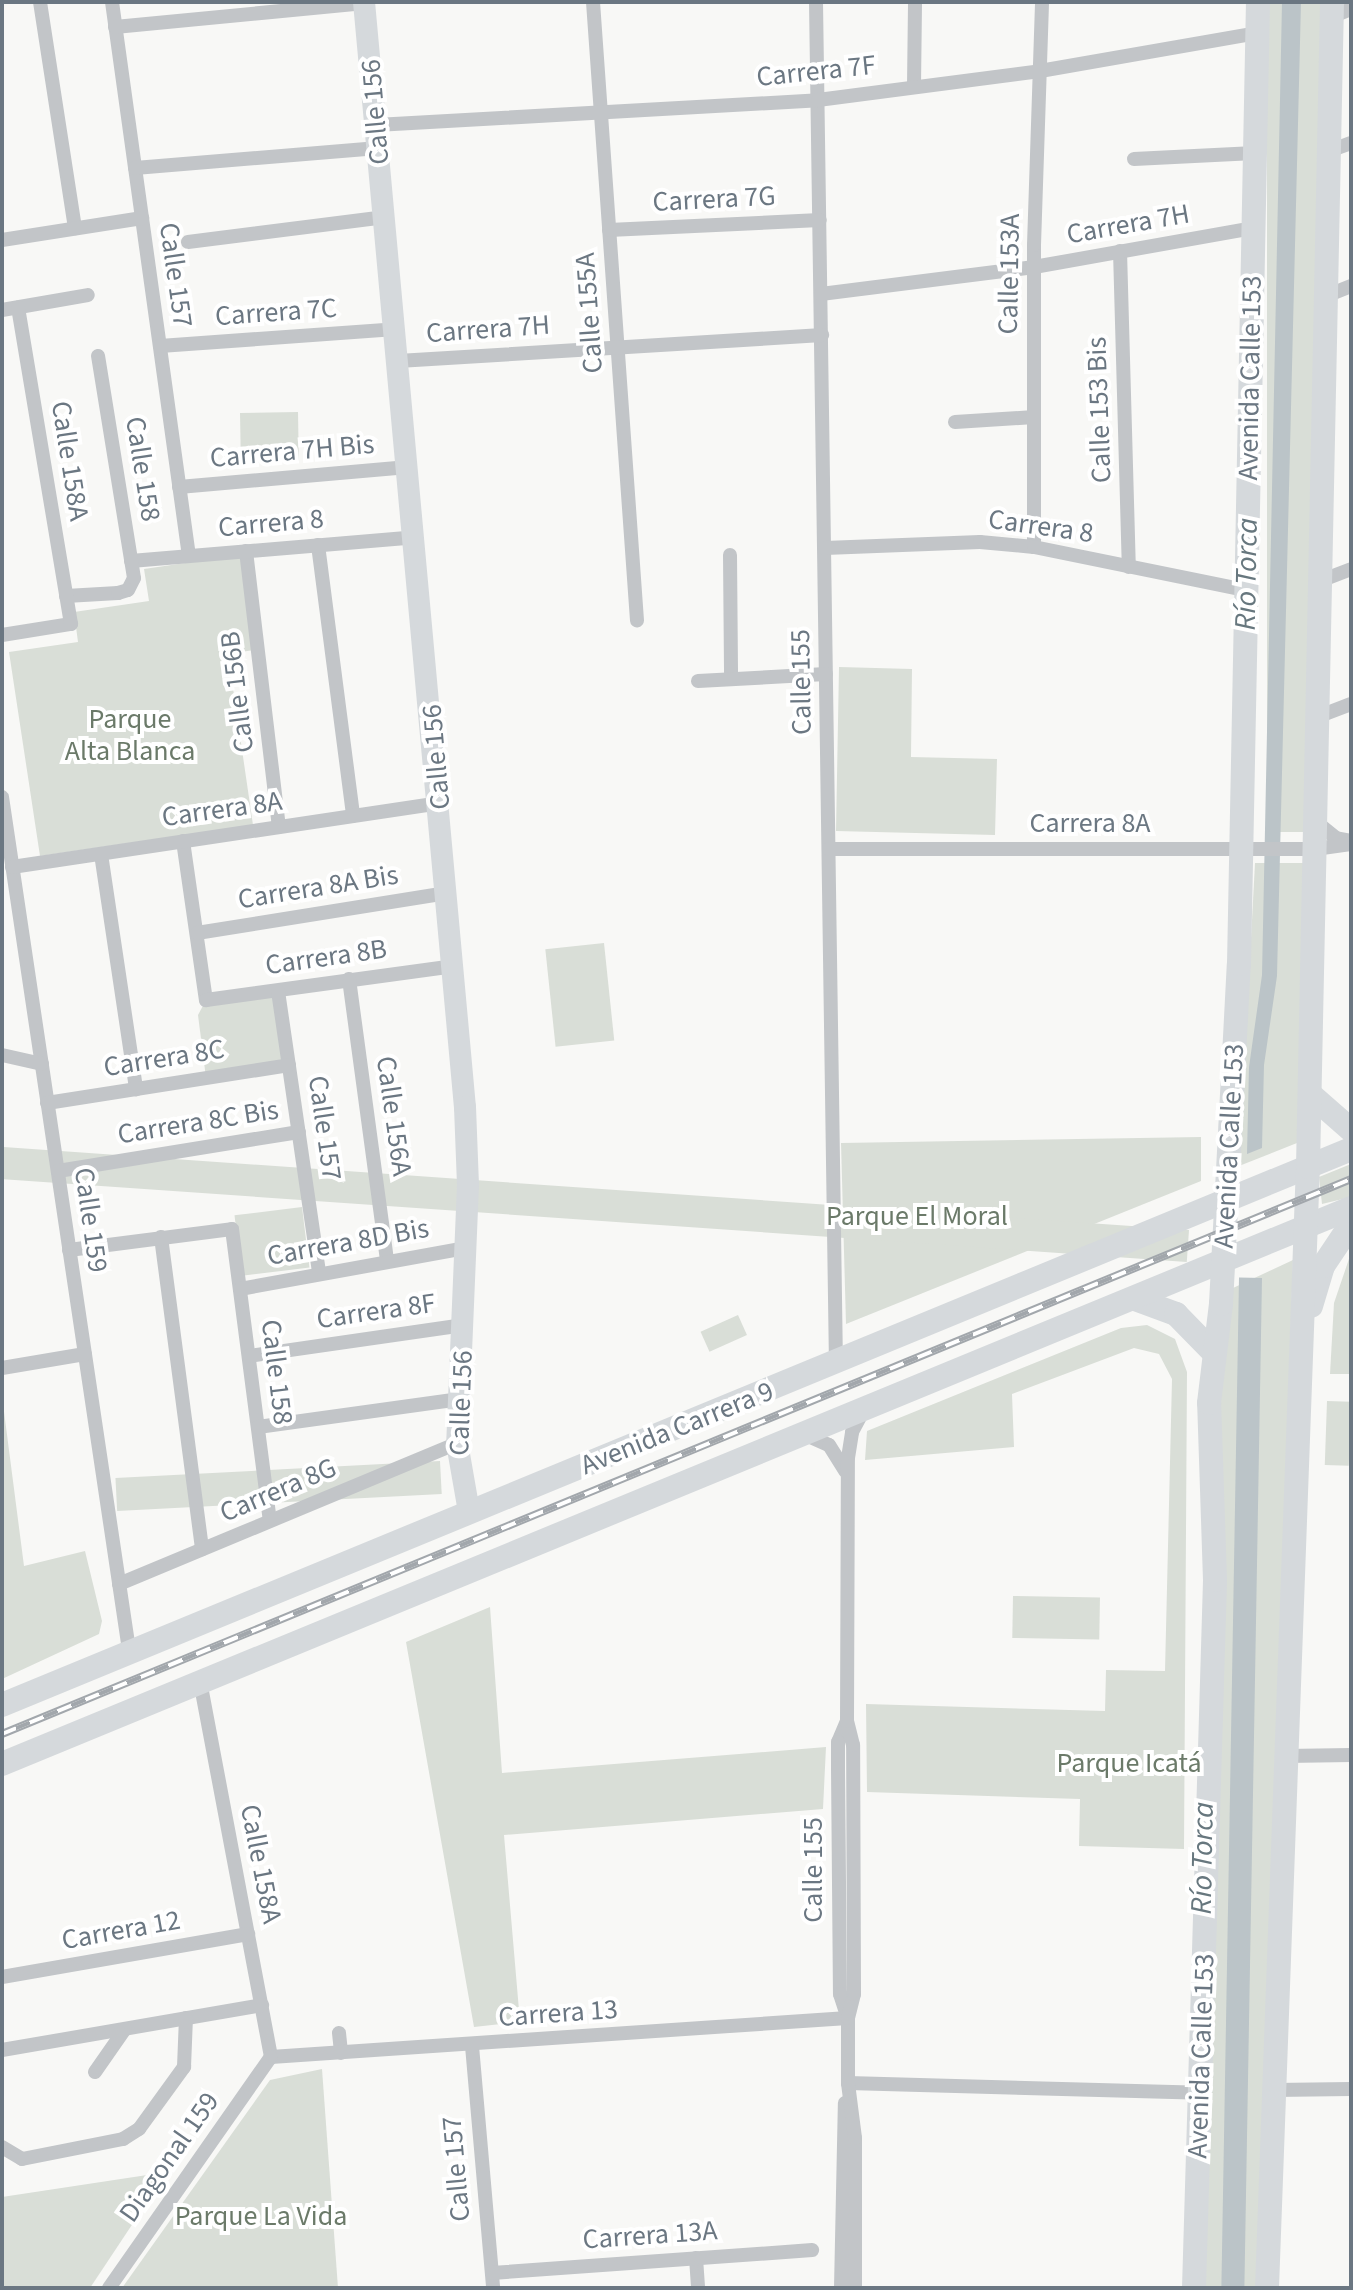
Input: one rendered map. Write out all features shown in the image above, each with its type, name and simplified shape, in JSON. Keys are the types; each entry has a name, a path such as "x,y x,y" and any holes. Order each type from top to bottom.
{"main road":[{"name":"Avenida Calle 153","path":"1194,2288 1215,1580 1209,1431 1214,1353 1229,1259 1249,849 1246,590 1258,2"},
{"path":"1267,2288 1310,1094 1303,849 1315,821 1326,296 1340,147 1338,10"},
{"path":"1310,1094 1351,1130"},
{"name":"Avenida Carrera 9","path":"2,1705 129,1650 1351,1149"},
{"name":"Avenida Carrera 9","path":"2,1764 1351,1208"},
{"path":"1300,1355 1318,1280 1351,1224"},
{"path":"1135,1299 1176,1314 1214,1353"}],"street":[{"path":"40,2 75,228"},
{"name":"Calle 157","path":"112,2 189,556"},
{"name":"Calle 155A","path":"593,2 637,620"},
{"name":"Calle 155","path":"816,2 836,1362"},
{"path":"914,86 915,2"},
{"name":"Calle 153A","path":"1034,547 1034,267 1042,2"},
{"path":"115,27 364,3"},
{"name":"Calle 156","path":"364,3 440,803 468,1146 464,1325 457,1443 469,1512"},
{"name":"Carrera 7F","path":"376,125 818,100 1040,71 1257,33"},
{"path":"135,168 378,148"},
{"path":"1134,159 1255,153"},
{"path":"188,242 385,217"},
{"path":"2,237 142,218"},
{"name":"Carrera 7G","path":"609,230 820,220"},
{"name":"Carrera 7H","path":"821,294 1034,267 1253,228"},
{"name":"Calle 153 Bis","path":"1120,251 1129,567"},
{"path":"1326,296 1351,286"},
{"path":"2,310 88,295"},
{"name":"Calle 158A","path":"2,635 71,624 18,307"},
{"name":"Carrera 7C","path":"160,346 395,329"},
{"name":"Carrera 7H","path":"398,361 822,335"},
{"name":"Calle 158","path":"66,596 128,590 134,578 98,356"},
{"path":"955,422 1034,417"},
{"name":"Carrera 7H Bis","path":"179,487 408,467"},
{"name":"Carrera 8","path":"131,561 415,537"},
{"name":"Carrera 8","path":"825,548 980,542 1034,547 1246,590"},
{"path":"318,545 353,816"},
{"name":"Calle 156B","path":"246,551 279,827"},
{"path":"730,555 731,679"},
{"path":"1320,581 1351,569"},
{"path":"698,681 826,674"},
{"path":"1317,717 1351,704"},
{"name":"Calle 159","path":"2,797 129,1650"},
{"name":"Carrera 8A","path":"12,867 440,803"},
{"name":"Carrera 8A","path":"1315,821 1336,838 1351,842"},
{"path":"183,841 197,933"},
{"name":"Carrera 8A","path":"829,849 1303,849 1351,842"},
{"path":"101,854 136,1089"},
{"name":"Carrera 8A Bis","path":"197,933 447,893"},
{"name":"Carrera 8B","path":"197,933 206,1000 453,966"},
{"name":"Calle 156A","path":"349,979 387,1260"},
{"name":"Calle 157","path":"278,991 319,1273"},
{"path":"2,1055 42,1064"},
{"name":"Carrera 8C","path":"47,1103 289,1065"},
{"name":"Carrera 8C Bis","path":"58,1171 299,1132"},
{"name":"Calle 158","path":"161,1237 232,1229 270,1521"},
{"path":"69,1250 161,1237 202,1549"},
{"name":"Carrera 8D Bis","path":"240,1289 466,1248"},
{"name":"Carrera 8F","path":"249,1356 464,1325"},
{"path":"2,1368 85,1354"},
{"path":"258,1427 460,1399"},
{"name":"Calle 155","path":"855,2288 855,2138 848,2083 848,2018 854,1994 853,1745 847,1721 848,1479 852,1432 864,1409"},
{"path":"803,1434 829,1445 848,1479"},
{"name":"Carrera 8G","path":"119,1584 457,1443"},
{"name":"Calle 158A","path":"200,1681 271,2057"},
{"path":"1286,1756 1351,1755"},
{"name":"Carrera 12","path":"2,1977 248,1934"},
{"path":"2,2050 262,2005"},
{"path":"2,2147 22,2159 123,2139 139,2129 184,2067 186,2018"},
{"name":"Carrera 13","path":"271,2057 472,2046 848,2018"},
{"path":"95,2072 125,2029"},
{"path":"339,2033 341,2053"},
{"name":"Calle 157","path":"472,2046 492,2280"},
{"name":"Diagonal 159","path":"109,2288 271,2057"},
{"path":"848,2083 1200,2093"},
{"name":"Calle 155","path":"841,2288 841,2137 848,2083"},
{"path":"1274,2090 1351,2089"},
{"name":"Carrera 13A","path":"492,2280 696,2258 812,2250"},
{"path":"696,2258 698,2288"}],"green space":[{"path":"1267,2 1325,2 1325,832 1267,832"},
{"path":"298,412 299,462 241,463 240,413"},
{"name":"Parque Alta Blanca","path":"240,555 254,650 228,654 253,825 40,856 9,652 78,642 74,612 149,601 144,569"},
{"path":"839,667 912,669 911,757 997,759 995,835 836,831"},
{"path":"1255,863 1304,863 1302,1141 1239,1166"},
{"path":"604,943 614,1040 556,1047 545,949"},
{"path":"278,991 289,1065 206,1078 198,1015 206,1000"},
{"name":"Parque El Moral","path":"1201,1137 1201,1181 846,1324 841,1143"},
{"path":"2,1147 1189,1230 1187,1262 2,1179"},
{"path":"1351,1164 1351,1197 1322,1204 1319,1177"},
{"path":"302,1207 309,1268 242,1276 235,1215"},
{"path":"1351,1253 1351,1374 1330,1374 1334,1303"},
{"path":"1293,1260 1259,2288 1204,2288 1219,1404 1233,1288"},
{"path":"738,1315 747,1335 709,1352 701,1332"},
{"name":"Parque Icatá","path":"1147,1325 1175,1339 1187,1372 1184,1849 1079,1846 1080,1799 867,1792 866,1704 1105,1711 1106,1670 1165,1671 1172,1379 1159,1354 1134,1348 1012,1394 1014,1447 865,1460 867,1431 1121,1328"},
{"path":"2,1396 24,1566 85,1551 102,1621 99,1634 2,1679"},
{"path":"1327,1401 1351,1402 1349,1466 1325,1465"},
{"path":"440,1461 442,1494 117,1511 115,1478"},
{"path":"1013,1596 1100,1598 1099,1640 1012,1638"},
{"path":"490,1607 502,1773 826,1747 823,1809 504,1835 520,2022 474,2027 406,1642"},
{"name":"Parque La Vida","path":"322,2069 338,2288 122,2288 270,2080"},
{"path":"167,2172 90,2288 2,2288 2,2197"}],"shaded area":[{"path":"1282,2 1301,2 1277,976 1264,1065 1262,1148 1247,1154 1249,1067 1262,975"},
{"path":"1239,1278 1262,1278 1244,2288 1221,2287"}],"railway":[{"path":"2,1734 1351,1179"}],"water label":[{"name":"Río Torca","path":"1247,574"},
{"name":"Río Torca","path":"1203,1858"}]}
